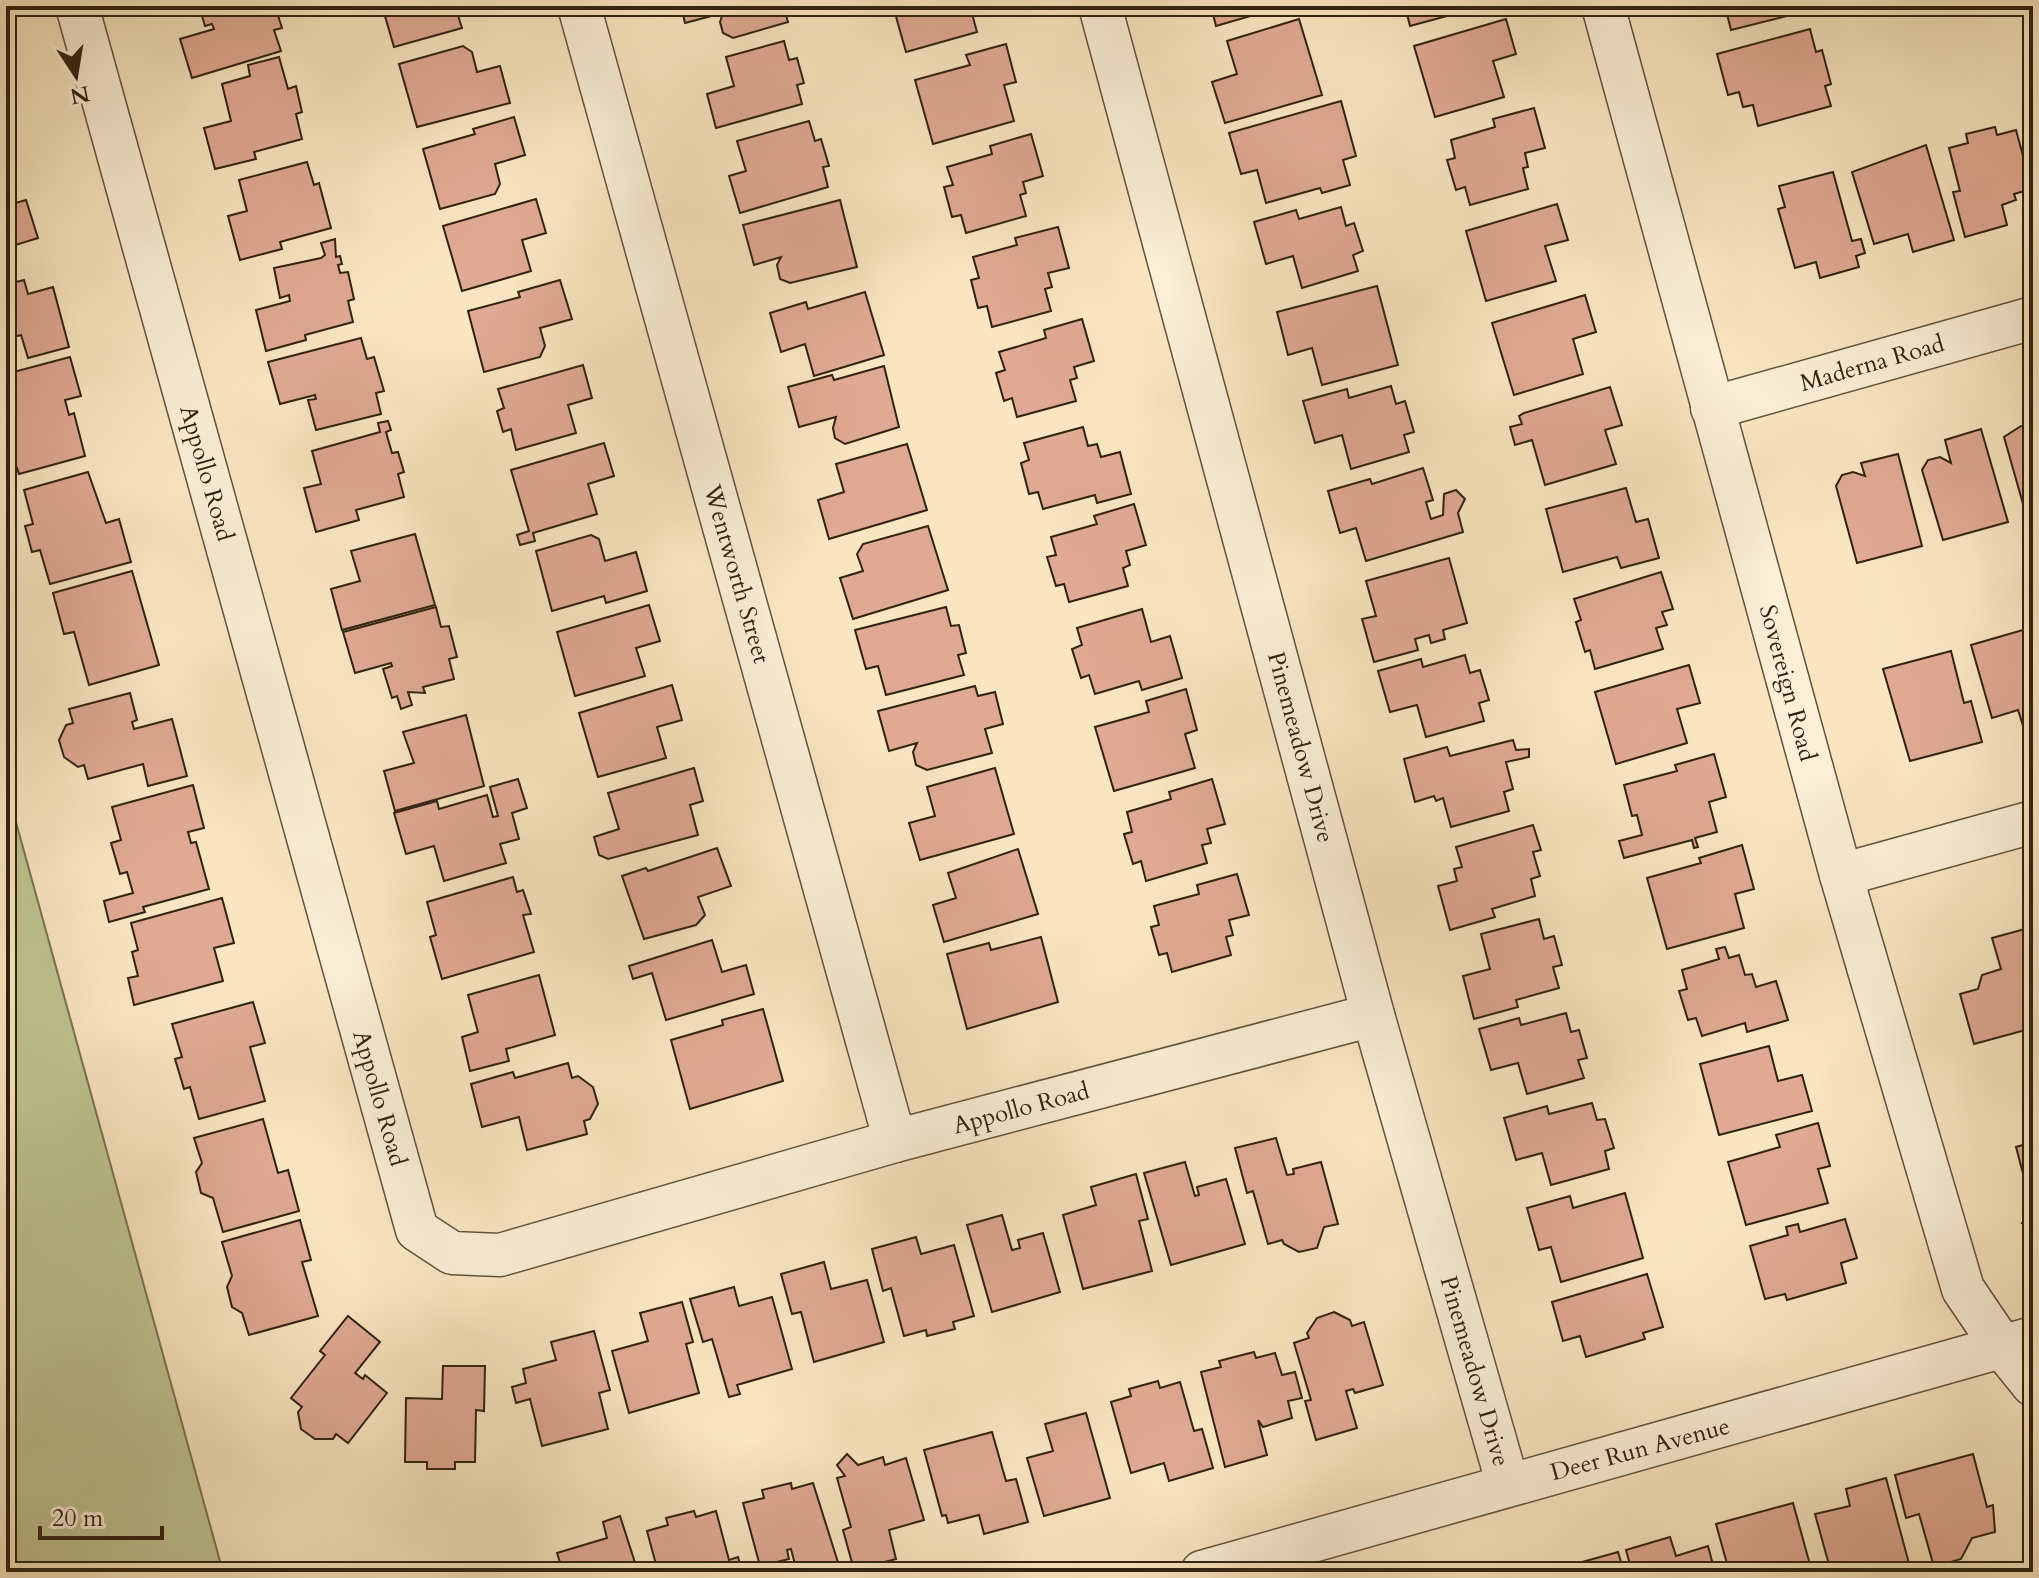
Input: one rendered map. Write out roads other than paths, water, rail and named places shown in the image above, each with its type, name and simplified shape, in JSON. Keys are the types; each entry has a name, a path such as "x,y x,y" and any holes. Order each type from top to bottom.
{"street":[{"name":"Appollo Road","path":"77,6 417,1230 452,1253 500,1255 895,1141 1373,1015"},
{"name":"Wentworth Street","path":"579,6 895,1141"},
{"name":"Pinemeadow Drive","path":"1100,6 1373,1015 1508,1485"},
{"name":"Sovereign Road","path":"1603,6 1841,875 1963,1289 2018,1343 2033,1385"},
{"name":"Maderna Road","path":"1712,408 2033,318"},
{"path":"1841,875 2033,822"},
{"name":"Deer Run Avenue","path":"1202,1572 2018,1343"}]}
